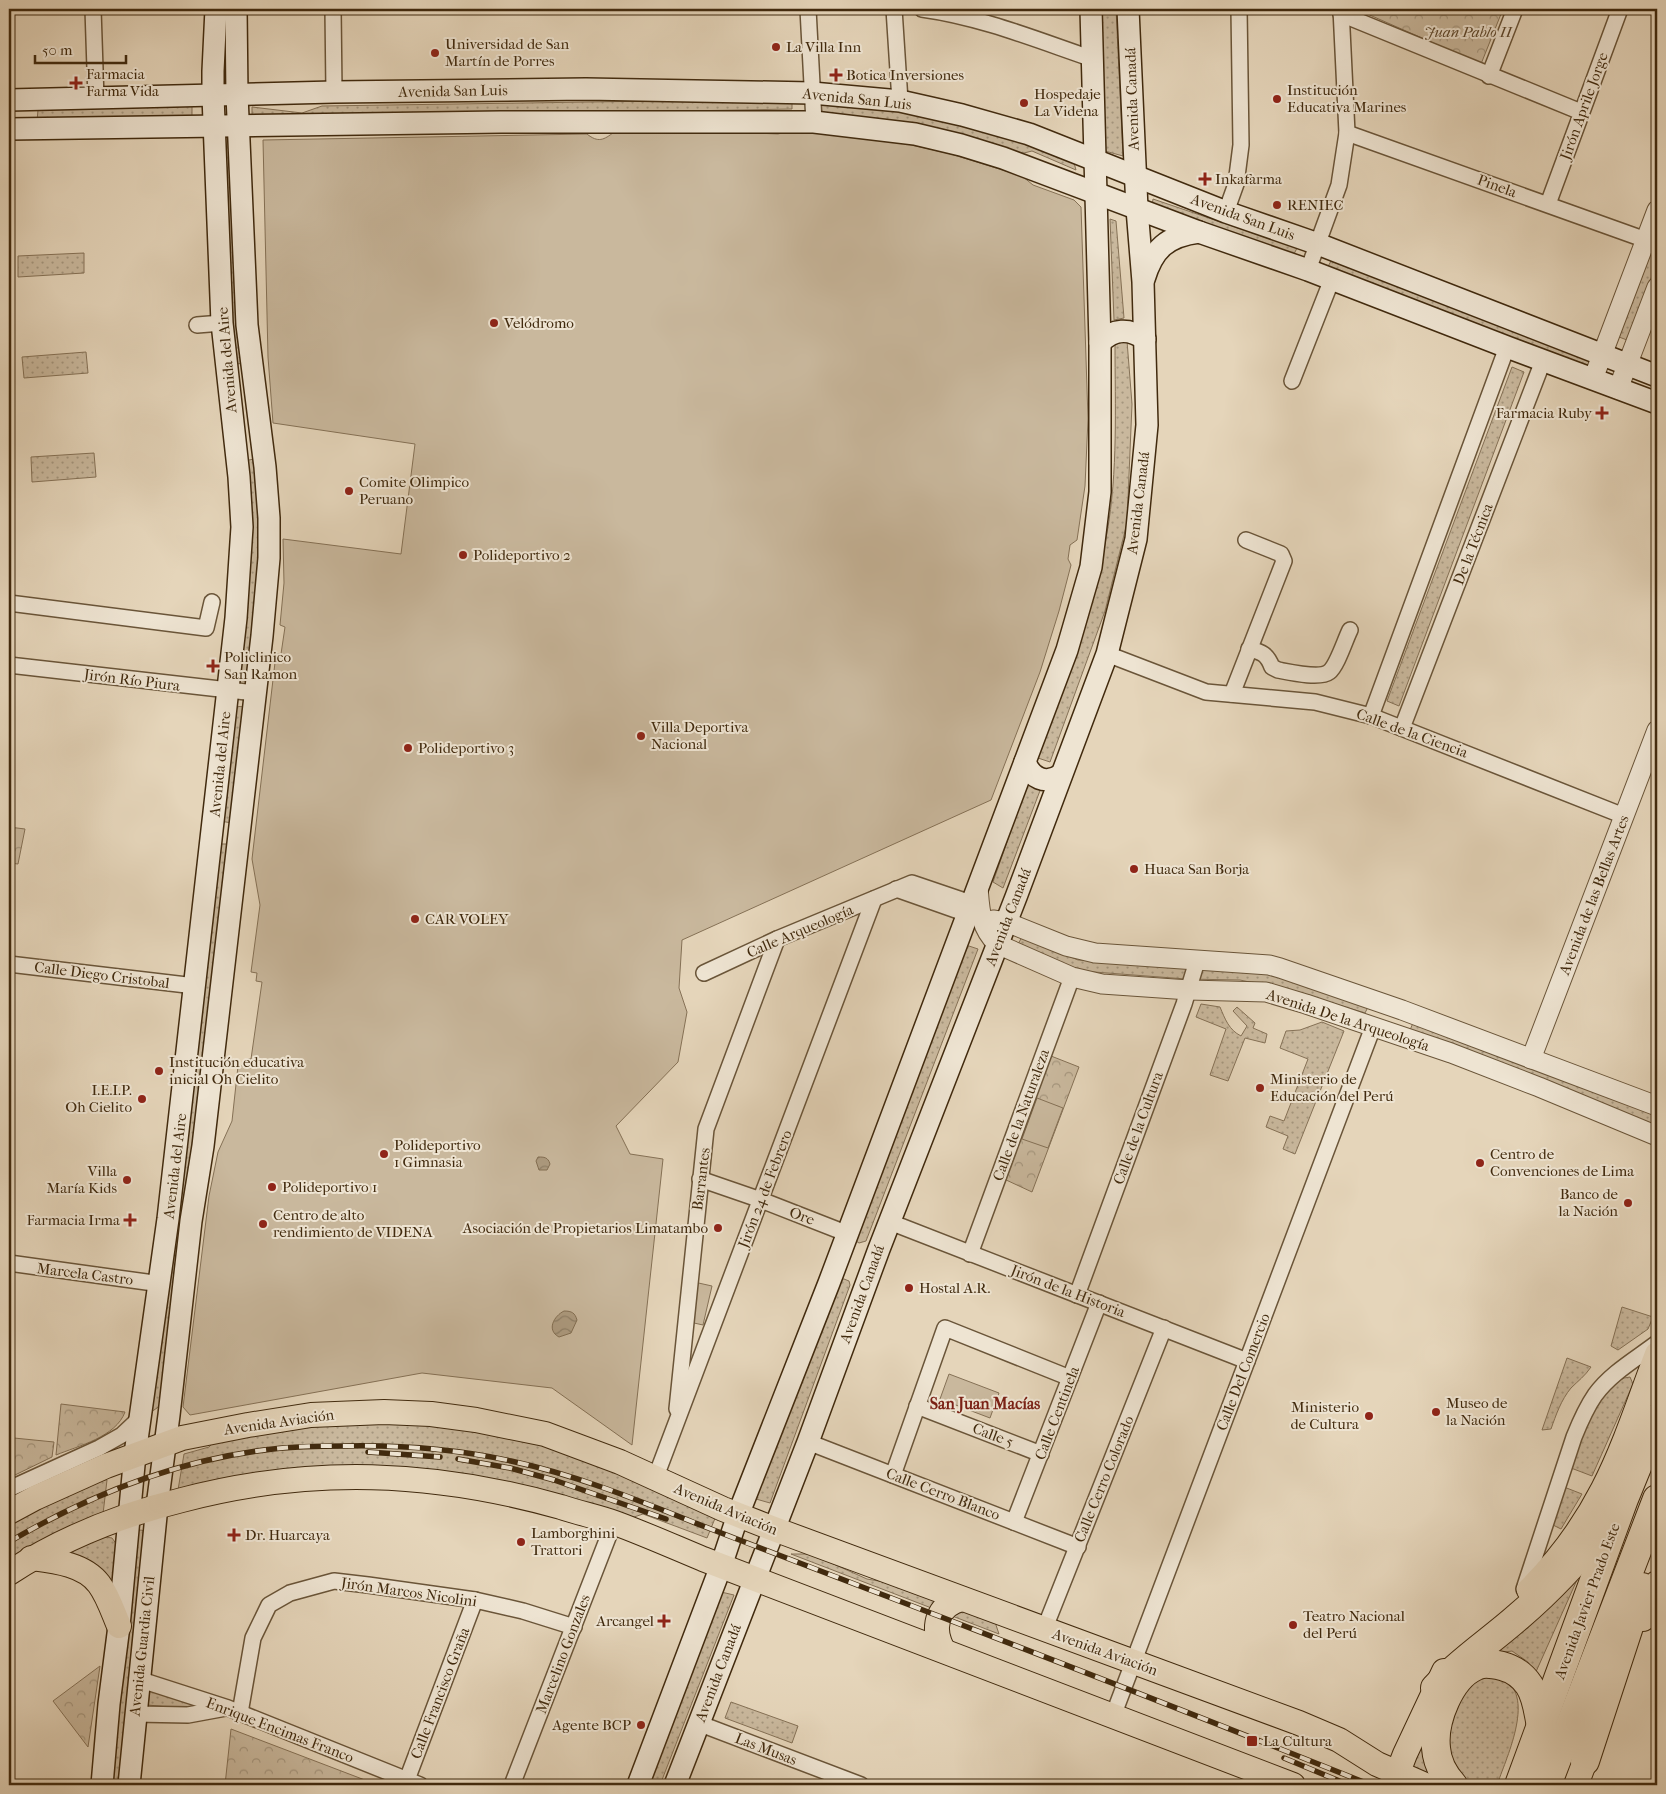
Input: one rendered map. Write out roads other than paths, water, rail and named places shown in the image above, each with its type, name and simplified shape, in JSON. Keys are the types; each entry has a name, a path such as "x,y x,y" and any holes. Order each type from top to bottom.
{"highway":[{"name":"Avenida Javier Prado Este","path":"1518,1785 1624,1499 1657,1418"},
{"path":"1434,1688 1452,1669 1520,1616 1587,1548 1624,1499"},
{"name":"Avenida Javier Prado Este","path":"1547,1785 1657,1500"},
{"path":"1580,1773 1657,1542"},
{"path":"1453,1785 1444,1775 1439,1763 1436,1747 1436,1729 1442,1708 1452,1690 1470,1669 1485,1664 1507,1667 1516,1671 1530,1686 1535,1696 1541,1726"}],"main road":[{"name":"Avenida del Aire","path":"129,1515 135,1454 160,1284 213,834 236,618 242,526 222,323 213,96 216,9"},
{"name":"Avenida del Aire","path":"157,1506 191,1221 203,1146 264,618 269,558 269,518 247,325 238,125 236,9"},
{"path":"638,1785 721,1566 738,1515 829,1283 958,939 975,906 1025,762 1067,650 1091,567 1100,492 1100,343 1091,9"},
{"name":"Avenida Canadá","path":"675,1785 808,1442 879,1249 1006,922 1107,654 1136,538 1147,425 1143,282 1137,209 1128,9"},
{"name":"Avenida San Luis","path":"14,100 334,92 586,90 812,93 900,101 962,114 1029,134 1226,212 1318,244 1657,376"},
{"path":"14,100 15,129"},
{"name":"Avenida San Luis","path":"15,129 501,122 814,122 915,134 1003,158 1199,232 1308,270 1657,403"},
{"path":"1143,282 1149,262 1162,246 1173,238 1199,232"},
{"path":"1100,343 1105,338 1119,331 1126,330 1136,333 1145,339"},
{"path":"233,424 259,421"},
{"path":"1025,762 1033,776 1041,779 1049,780 1060,775"},
{"path":"213,834 239,837"},
{"path":"168,1219 191,1221"},
{"path":"846,1237 854,1251 867,1254 879,1249"},
{"path":"829,1283 834,1276 842,1272 851,1272 859,1277 863,1284 863,1292"},
{"name":"Avenida Javier Prado Este","path":"1396,1780 1434,1688 1447,1664 1459,1651 1522,1598 1545,1574 1566,1549 1603,1490 1657,1354"},
{"name":"Avenida Aviación","path":"9,1512 35,1498 135,1454 182,1438 248,1424 311,1415 384,1412 431,1414 476,1420 545,1434 620,1462 655,1479 774,1529 1323,1733 1339,1740 1377,1764 1396,1780 1425,1785"},
{"path":"9,1573 31,1558 106,1523 157,1506 212,1492 252,1484 310,1478 371,1476 450,1482 494,1490 614,1522 754,1579 1113,1716 1253,1779 1293,1785"},
{"name":"Avenida Guardia Civil","path":"129,1785 138,1679 157,1506"},
{"name":"Avenida Guardia Civil","path":"102,1785 129,1515"},
{"path":"31,1558 68,1564 91,1576 105,1594 119,1626"},
{"path":"1580,1773 1653,1608 1657,1583"},
{"path":"943,1650 936,1638 936,1624 942,1611 949,1604 962,1599"}],"street":[{"path":"93,9 96,99"},
{"path":"334,9 334,92"},
{"path":"808,9 814,122"},
{"path":"894,9 900,101"},
{"path":"922,9 985,16 1093,59"},
{"path":"1226,212 1236,184 1241,145 1240,9"},
{"path":"1489,76 1515,9"},
{"name":"Jirón Aprile Jorge","path":"1548,204 1620,9"},
{"path":"1308,270 1339,185 1347,133 1341,12 1489,76 1581,112"},
{"name":"Pinela","path":"1347,133 1646,240"},
{"path":"1593,380 1657,210"},
{"path":"1292,381 1332,279"},
{"path":"1618,389 1657,287"},
{"path":"197,325 222,323"},
{"path":"1371,716 1507,347"},
{"name":"De la Técnica","path":"1402,728 1543,361"},
{"path":"1232,694 1284,561 1281,554 1246,540"},
{"path":"9,603 206,628 211,609 236,618"},
{"path":"1249,649 1262,652 1268,657 1272,667 1278,670 1319,675 1328,672 1335,664 1350,630"},
{"name":"Calle de la Ciencia","path":"1107,654 1206,692 1315,702 1371,716 1624,816"},
{"name":"Jirón Río Piura","path":"9,665 255,693"},
{"name":"Avenida de las Bellas Artes","path":"1531,1059 1657,730"},
{"name":"Calle Arqueología","path":"704,973 776,939 912,883 975,906"},
{"name":"Jirón 24 de Febrero","path":"655,1479 874,899"},
{"path":"975,906 989,936 997,944"},
{"name":"Avenida De la Arqueología","path":"975,906 993,920 1006,922 1066,946 1095,953 1270,965 1402,1010 1657,1106"},
{"name":"Barrantes","path":"675,1429 706,1129 776,939"},
{"name":"Avenida De la Arqueología","path":"997,944 1072,977 1102,984 1189,990 1266,992 1451,1053 1657,1134"},
{"name":"Calle de la Cultura","path":"1077,1295 1189,990 1197,961"},
{"name":"Calle Diego Cristobal","path":"9,964 195,986"},
{"name":"Calle de la Naturaleza","path":"970,1254 1072,977"},
{"name":"Calle Del Comercio","path":"1113,1716 1373,1027"},
{"name":"Ore","path":"700,1179 761,1200 846,1237"},
{"name":"Jirón de la Historia","path":"890,1222 1247,1360"},
{"name":"Marcela Castro","path":"9,1264 160,1284"},
{"name":"Calle Centinela","path":"1014,1522 1099,1303"},
{"path":"893,1475 945,1328 1070,1378"},
{"name":"Calle Cerro Colorado","path":"1044,1630 1164,1328"},
{"path":"1522,1598 1583,1415 1596,1394 1610,1378 1657,1343"},
{"name":"Calle 5","path":"917,1406 1041,1454"},
{"path":"9,1489 99,1448 122,1434 140,1418"},
{"name":"Calle Cerro Blanco","path":"808,1442 1078,1547"},
{"name":"Marcelino Gonzales","path":"512,1785 614,1522"},
{"name":"Jirón Marcos Nicolini","path":"234,1711 253,1638 269,1605 290,1592 334,1581 368,1584 475,1600 523,1611 574,1627"},
{"name":"Calle Francisco Graña","path":"411,1784 475,1600"},
{"name":"Enrique Encimas Franco","path":"138,1679 234,1711 411,1784"},
{"path":"135,1714 188,1715 234,1711"},
{"name":"Las Musas","path":"698,1723 861,1785"}],"water":[{"path":"538,1157 544,1157 548,1160 550,1164 547,1170 539,1170 536,1161"},
{"path":"564,1311 573,1313 577,1320 571,1333 559,1337 555,1334 552,1327 557,1316"}],"railway":[{"path":"9,1542 71,1509 136,1482 170,1470 238,1454 291,1447 319,1446 408,1447 470,1453 536,1467 632,1498 1371,1785"},
{"path":"368,1452 440,1457"},
{"path":"458,1459 510,1468 554,1480 666,1519"},
{"path":"1284,1758 1349,1785"}],"place":[{"name":"La Villa Inn","path":"776,47"},
{"name":"Universidad de San Martín de Porres","path":"435,53"},
{"name":"Botica Inversiones","path":"836,75"},
{"name":"Farmacia Farma Vida","path":"76,83"},
{"name":"Institución Educativa Marines","path":"1277,99"},
{"name":"Hospedaje La Videna","path":"1024,103"},
{"name":"Inkafarma","path":"1205,179"},
{"name":"RENIEC","path":"1277,205"},
{"name":"Velódromo","path":"494,323"},
{"name":"Farmacia Ruby","path":"1602,413"},
{"name":"Comite Olimpico Peruano","path":"349,491"},
{"name":"Polideportivo 2","path":"463,555"},
{"name":"Policlinico San Ramon","path":"213,666"},
{"name":"Villa Deportiva Nacional","path":"641,736"},
{"name":"Polideportivo 3","path":"408,748"},
{"name":"Huaca San Borja","path":"1134,869"},
{"name":"CAR VOLEY","path":"415,919"},
{"name":"Institución educativa inicial Oh Cielito","path":"159,1071"},
{"name":"Ministerio de Educación del Perú","path":"1260,1088"},
{"name":"I.E.I.P. Oh Cielito","path":"142,1099"},
{"name":"Polideportivo 1 Gimnasia","path":"384,1154"},
{"name":"Centro de Convenciones de Lima","path":"1480,1163"},
{"name":"Villa María Kids","path":"127,1180"},
{"name":"Polideportivo 1","path":"272,1187"},
{"name":"Banco de la Nación","path":"1628,1203"},
{"name":"Farmacia Irma","path":"130,1220"},
{"name":"Centro de alto rendimiento de VIDENA","path":"263,1224"},
{"name":"Asociación de Propietarios Limatambo","path":"718,1228"},
{"name":"Hostal A.R.","path":"909,1288"},
{"name":"Museo de la Nación","path":"1436,1412"},
{"name":"Ministerio de Cultura","path":"1369,1416"},
{"name":"Dr. Huarcaya","path":"234,1535"},
{"name":"Lamborghini Trattori","path":"521,1542"},
{"name":"Arcangel","path":"664,1621"},
{"name":"Teatro Nacional del Perú","path":"1293,1625"},
{"name":"Agente BCP","path":"641,1725"},
{"name":"La Cultura","path":"1252,1741"}],"district":[{"name":"San Juan Macías","path":"985,1403"}],"park label":[{"name":"Juan Pablo II","path":"1468,32"}]}
